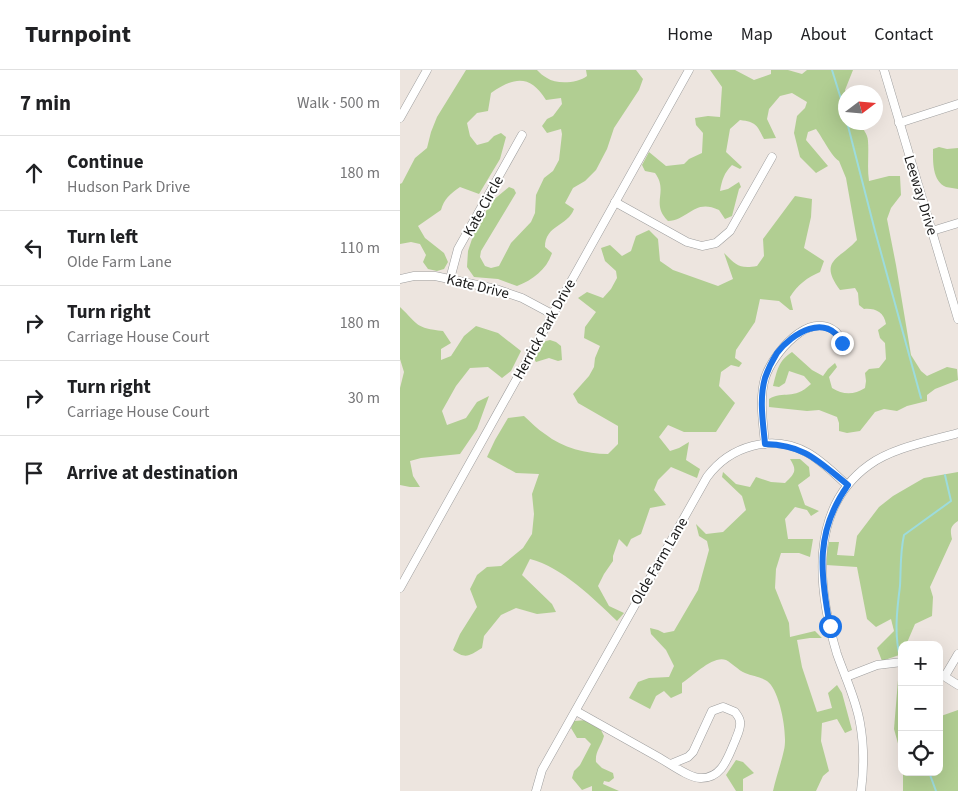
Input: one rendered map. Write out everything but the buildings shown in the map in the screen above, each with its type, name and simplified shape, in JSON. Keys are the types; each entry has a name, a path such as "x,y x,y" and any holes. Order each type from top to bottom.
{"street":[{"path":"400,118 427,70"},
{"name":"Herrick Park Drive","path":"400,588 689,70"},
{"name":"Leeway Drive","path":"884,70 958,316"},
{"path":"899,123 958,104"},
{"name":"Kate Circle","path":"450,279 458,249 522,135"},
{"path":"615,202 687,242 702,246 716,243 730,231 772,157"},
{"path":"932,231 958,224"},
{"name":"Kate Drive","path":"400,279 426,275 496,289 514,294 552,314"},
{"path":"765,444 763,390 769,367 777,353 794,337 804,331 820,326 828,328 837,334 845,349"},
{"path":"861,791 863,755 860,722 830,626 823,579 825,531 830,513 848,485 869,464 893,452 958,433"},
{"name":"Olde Farm Lane","path":"536,791 542,770 709,474 717,464 746,447 765,444 790,446 806,452 848,485"},
{"path":"943,673 958,654"},
{"path":"846,677 877,665 898,662"},
{"path":"943,675 958,685"},
{"path":"576,710 671,764 700,778 711,777 718,773 727,762 740,730 740,723 735,712 723,707 712,711 693,752 688,757 671,764"}],"green space":[{"path":"466,70 537,70 556,82 573,82 587,76 586,70 636,70 643,79 639,90 614,128 607,149 596,170 585,181 573,188 565,203 574,209 567,219 549,234 546,240 545,247 552,253 547,264 529,281 517,286 498,279 474,277 467,267 468,251 475,230 492,201 509,187 514,189 516,193 481,251 480,257 485,266 491,268 499,266 511,243 531,222 535,213 536,195 544,178 553,171 559,160 561,129 547,133 542,126 562,104 561,98 546,100 528,82 514,81 491,93 488,111 477,113 467,123 470,136 477,145 488,142 494,136 501,133 506,137 500,159 479,194 460,187 448,197 441,210 418,226 425,238 444,253 448,262 444,269 437,271 428,269 423,262 426,255 420,244 411,242 400,244 400,184 415,158 427,148 437,117"},
{"path":"710,70 735,70 754,80 771,74 771,70 788,70 802,74 807,70 853,70 847,85 838,85 838,130 864,130 868,138 869,181 889,176 900,176 901,195 891,208 887,219 911,355 921,371 927,376 947,367 957,369 958,380 935,389 927,395 927,401 907,406 897,411 884,409 875,412 860,431 847,433 839,431 837,417 819,410 807,411 769,407 769,399 774,396 794,394 811,384 804,376 789,371 785,383 779,387 773,386 781,363 792,352 812,370 823,376 835,363 837,367 829,377 832,388 840,392 857,392 865,388 865,373 869,369 879,368 886,359 885,343 880,338 878,330 886,324 881,314 872,309 864,309 859,305 858,293 855,288 840,290 834,280 831,272 833,261 857,240 846,178 839,161 816,129 808,132 806,140 828,166 816,173 800,157 794,133 797,116 805,108 807,102 792,93 780,96 769,109 767,119 776,138 764,139 760,130 753,123 740,120 730,129 726,152 742,167 740,169 732,165 729,168 720,191 728,189 739,182 741,187 732,216 725,219 719,210 710,207 697,208 675,220 668,221 663,215 660,209 659,180 655,173 645,171 642,165 649,152 666,166 684,164 689,159 702,153 703,133 696,125 695,118 720,117 722,87"},
{"path":"939,147 947,149 958,148 958,189 946,187 941,184 936,176 933,165 933,149"},
{"path":"795,196 812,199 811,217 804,248 824,261 820,272 803,282 793,292 790,297 793,310 790,310 779,301 760,299 755,322 736,350 735,358 742,363 739,367 731,365 721,372 719,386 735,403 716,432 684,432 668,425 659,437 670,451 689,442 686,460 700,469 697,478 671,467 658,480 654,490 666,505 650,508 641,534 631,539 627,547 619,539 613,561 598,586 609,606 624,613 617,621 566,576 542,563 530,559 522,575 552,604 556,612 537,614 516,608 501,615 484,636 482,648 465,656 457,653 453,650 460,634 477,607 470,589 477,575 487,567 501,566 523,548 532,534 534,514 532,494 539,474 516,473 487,457 508,418 524,416 539,430 559,443 591,453 608,454 618,444 618,426 578,403 573,394 589,376 594,367 595,358 600,346 584,338 585,327 596,312 578,298 587,292 603,298 617,278 616,271 605,261 601,248 610,245 622,256 631,251 636,236 649,230 658,239 660,261 673,270 718,286 733,279 724,253 738,265 746,267 757,266 764,256 763,239"},
{"path":"400,307 418,325 427,329 443,331 451,343 441,349 441,360 451,356 464,336 476,326 498,333 521,351 511,371 502,378 488,367 470,368 456,386 442,411 447,425 466,418 477,402 489,396 477,429 460,454 410,461 413,476 420,487 400,485 400,388 404,372 400,359"},
{"path":"550,340 561,346 562,360 558,361 549,358 536,362 534,359 542,342"},
{"path":"790,459 800,459 809,467 810,476 798,485 805,505 819,511 811,516 807,510 795,507 785,519 788,539 813,539 810,557 799,553 781,553 776,569 775,588 789,623 790,637 815,631 822,638 797,640 802,667 817,712 832,708 828,693 837,685 842,693 852,730 845,733 837,719 822,723 821,741 829,771 823,776 816,791 773,791 785,743 784,724 776,693 767,681 742,672 726,660 715,660 697,671 682,683 682,693 671,698 664,691 656,696 650,709 629,698 638,682 649,678 669,677 674,666 666,650 651,634 650,628 664,633 674,631 698,590 709,550 707,541 699,536 696,524 706,534 723,532 746,510 742,496 722,477 723,472 736,484 750,487 756,477 771,482 785,483 794,472"},
{"path":"958,472 958,521 952,527 952,539 930,587 933,597 932,616 915,624 908,641 898,641 898,655 882,661 877,648 894,631 891,619 876,627 867,619 857,567 826,565 829,542 839,542 837,555 854,556 857,536 879,507 893,496 924,478"},
{"path":"898,680 898,744 894,729"},
{"path":"958,710 958,791 903,791 903,776 943,776 943,715"},
{"path":"587,720 601,730 604,736 597,752 596,762 602,768 613,773 614,778 609,782 604,781 603,784 619,791 592,791 592,786 582,790 572,778 574,771 580,765 591,744 585,738 577,738 571,728 574,721"},
{"path":"736,760 743,762 754,773 743,779 743,791 736,791 726,775"}],"waterway":[{"path":"832,70 838,89"},
{"path":"849,130 921,398"},
{"path":"898,649 897,622 904,535 951,501 945,475"},
{"path":"930,776 936,791"}],"route":[{"path":"830,626 823,579 825,531 830,513 848,485 806,452 780,444 765,444 762,399 769,367 777,353 794,337 804,331 820,326 828,328 837,334 842,343"}]}
